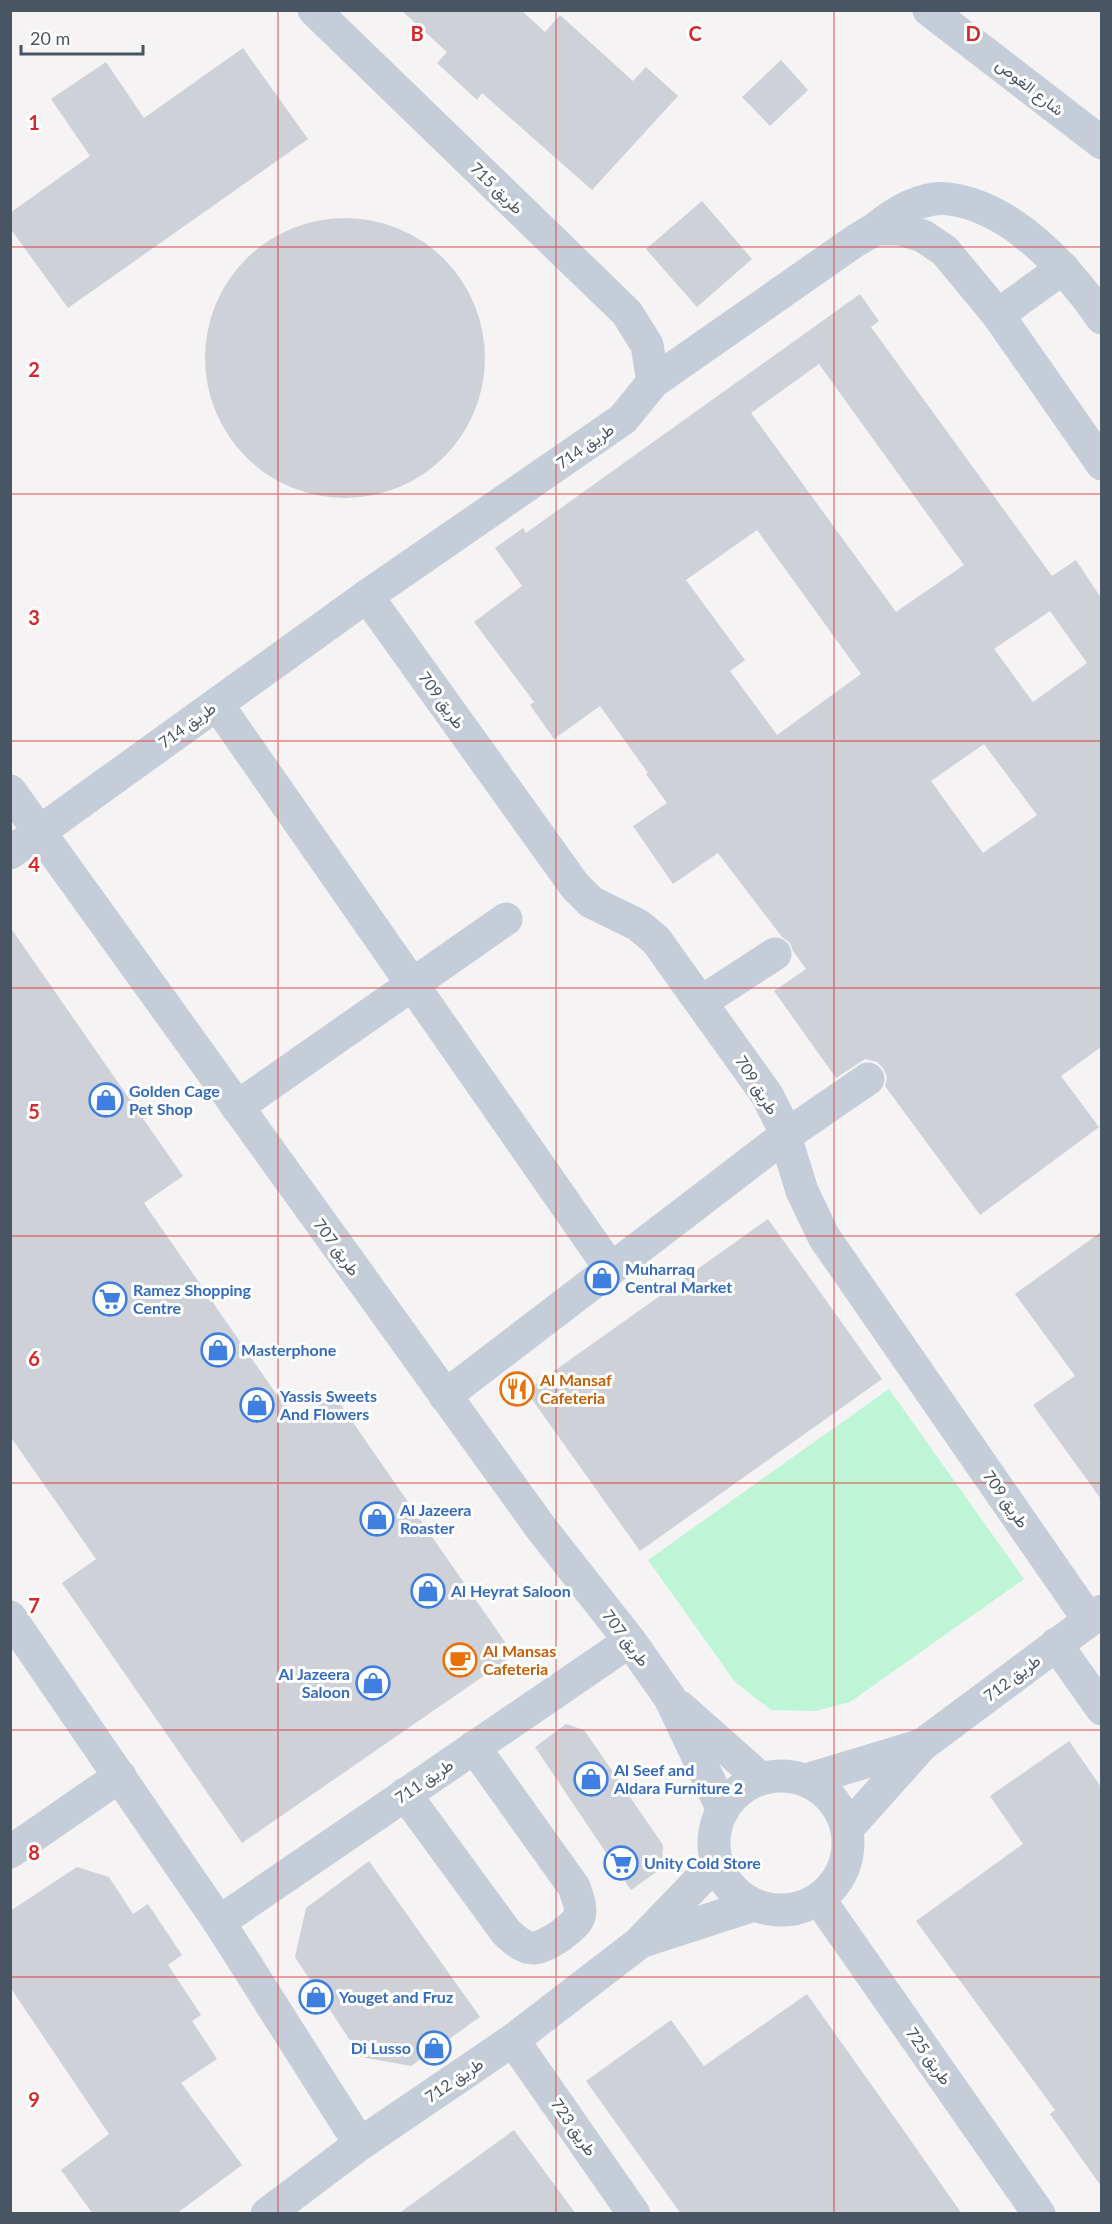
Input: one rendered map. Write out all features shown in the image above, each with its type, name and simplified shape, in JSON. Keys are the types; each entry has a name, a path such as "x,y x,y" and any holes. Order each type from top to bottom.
{"street":[{"name":"طريق 715","path":"314,10 627,314 647,345 653,382"},
{"name":"شارع الغوص","path":"929,10 1101,143"},
{"name":"طريق 714","path":"10,853 367,596 623,419 653,382 890,217 916,203 948,198 978,206 1008,223 1037,244 1063,268 1101,318"},
{"path":"875,229 899,229 924,236 938,246 998,315 1101,464"},
{"path":"998,315 1063,268"},
{"name":"طريق 709","path":"367,596 575,886 591,902 648,932 701,1002 767,1095 785,1136 802,1191 824,1237 1095,1616"},
{"path":"217,704 610,1268"},
{"name":"طريق 707","path":"10,791 541,1528 630,1641 670,1698 723,1810"},
{"path":"237,1107 506,919"},
{"path":"701,1002 775,954"},
{"path":"445,1396 785,1136 868,1079"},
{"name":"طريق 712","path":"847,1828 922,1745 1095,1616"},
{"path":"10,1617 219,1922 360,2144"},
{"name":"طريق 711","path":"219,1922 630,1641"},
{"path":"1056,1644 1101,1709"},
{"name":"طريق 707","path":"670,1698 761,1779"},
{"name":"طريق 712","path":"806,1780 922,1745"},
{"path":"405,1794 506,1932 527,1948 541,1948 567,1931 578,1919 579,1902 574,1887 474,1747"},
{"path":"10,1852 120,1776"},
{"path":"783,1776 806,1780 825,1792 839,1808 847,1828 848,1855 838,1880 819,1899 798,1909 776,1910 754,1905 738,1894 725,1880 717,1862 715,1836 723,1810 739,1791 761,1779 783,1776"},
{"name":"طريق 712","path":"267,2214 360,2144 513,2040 639,1943 717,1862"},
{"name":"طريق 725","path":"819,1899 1039,2214"},
{"name":"طريق 712","path":"639,1943 754,1905"},
{"name":"طريق 723","path":"513,2040 634,2214"}],"green space":[{"path":"889,1389 1024,1579 850,1702 815,1711 771,1710 735,1682 648,1560"}],"building":[{"path":"401,10 521,10 545,32 560,15 633,81 646,67 678,96 592,190 482,93 477,100 437,63 447,52"},
{"path":"243,48 308,139 68,308 10,228 10,213 90,156 51,99 106,62 144,118"},
{"path":"781,60 808,90 770,126 742,97"},
{"path":"702,201 752,259 697,307 646,249"},
{"path":"345,218 372,221 399,229 423,242 444,259 461,280 474,304 482,331 485,358 482,385 474,412 461,436 444,457 423,474 399,487 372,495 345,498 318,495 291,487 267,474 246,457 229,436 216,412 208,385 205,358 208,331 216,304 229,280 246,259 267,242 291,229 318,221"},
{"path":"860,294 879,321 871,327 1052,576 1076,560 1101,598 1101,1047 1061,1076 1099,1127 980,1215 885,1086 887,1077 877,1062 865,1059 836,1078 774,991 806,969 790,943 782,937 718,853 673,884 633,826 667,803 600,706 554,739 530,705 534,702 474,622 522,586 495,548 523,528 526,533","holes":["819,364 964,565 896,612 751,413","757,530 861,674 777,735 730,671 745,660 686,580","1050,611 1087,663 1033,702 994,649","984,744 1037,815 983,853 931,781"]},
{"name":"Ramez Shopping Centre","path":"10,927 183,1176 144,1203 295,1421 334,1395 514,1655 242,1843 62,1583 96,1559 10,1436"},
{"path":"768,1219 882,1379 640,1551 526,1391"},
{"path":"1101,1232 1101,1499 1033,1405 1075,1376 1015,1294"},
{"path":"566,1724 584,1730 663,1845 662,1868 631,1890 535,1747"},
{"path":"1069,1741 1101,1787 1101,2186 1050,2114 1055,2110 916,1921 1023,1844 990,1796"},
{"path":"369,1861 480,2017 411,2066 361,2057 295,1957 306,1908"},
{"path":"77,1867 109,1877 133,1914 148,1904 182,1955 168,1965 201,2015 192,2021 217,2059 181,2083 242,2165 176,2214 93,2214 61,2170 109,2134 10,1987 10,1911"},
{"path":"807,1994 962,2214 681,2214 586,2081 671,2020 704,2066"},
{"path":"514,2130 576,2214 398,2214"}],"place":[{"name":"Golden Cage Pet Shop","path":"106,1100"},
{"name":"Muharraq Central Market","path":"602,1278"},
{"name":"Ramez Shopping Centre","path":"110,1299"},
{"name":"Masterphone","path":"218,1350"},
{"name":"Al Mansaf Cafeteria","path":"517,1389"},
{"name":"Yassis Sweets And Flowers","path":"257,1405"},
{"name":"Al Jazeera Roaster","path":"377,1519"},
{"name":"Al Heyrat Saloon","path":"428,1591"},
{"name":"Al Mansas Cafeteria","path":"460,1660"},
{"name":"Al Jazeera Saloon","path":"373,1683"},
{"name":"Al Seef and Aldara Furniture 2","path":"591,1779"},
{"name":"Unity Cold Store","path":"621,1863"},
{"name":"Youget and Fruz","path":"316,1997"},
{"name":"Di Lusso","path":"434,2048"}]}
